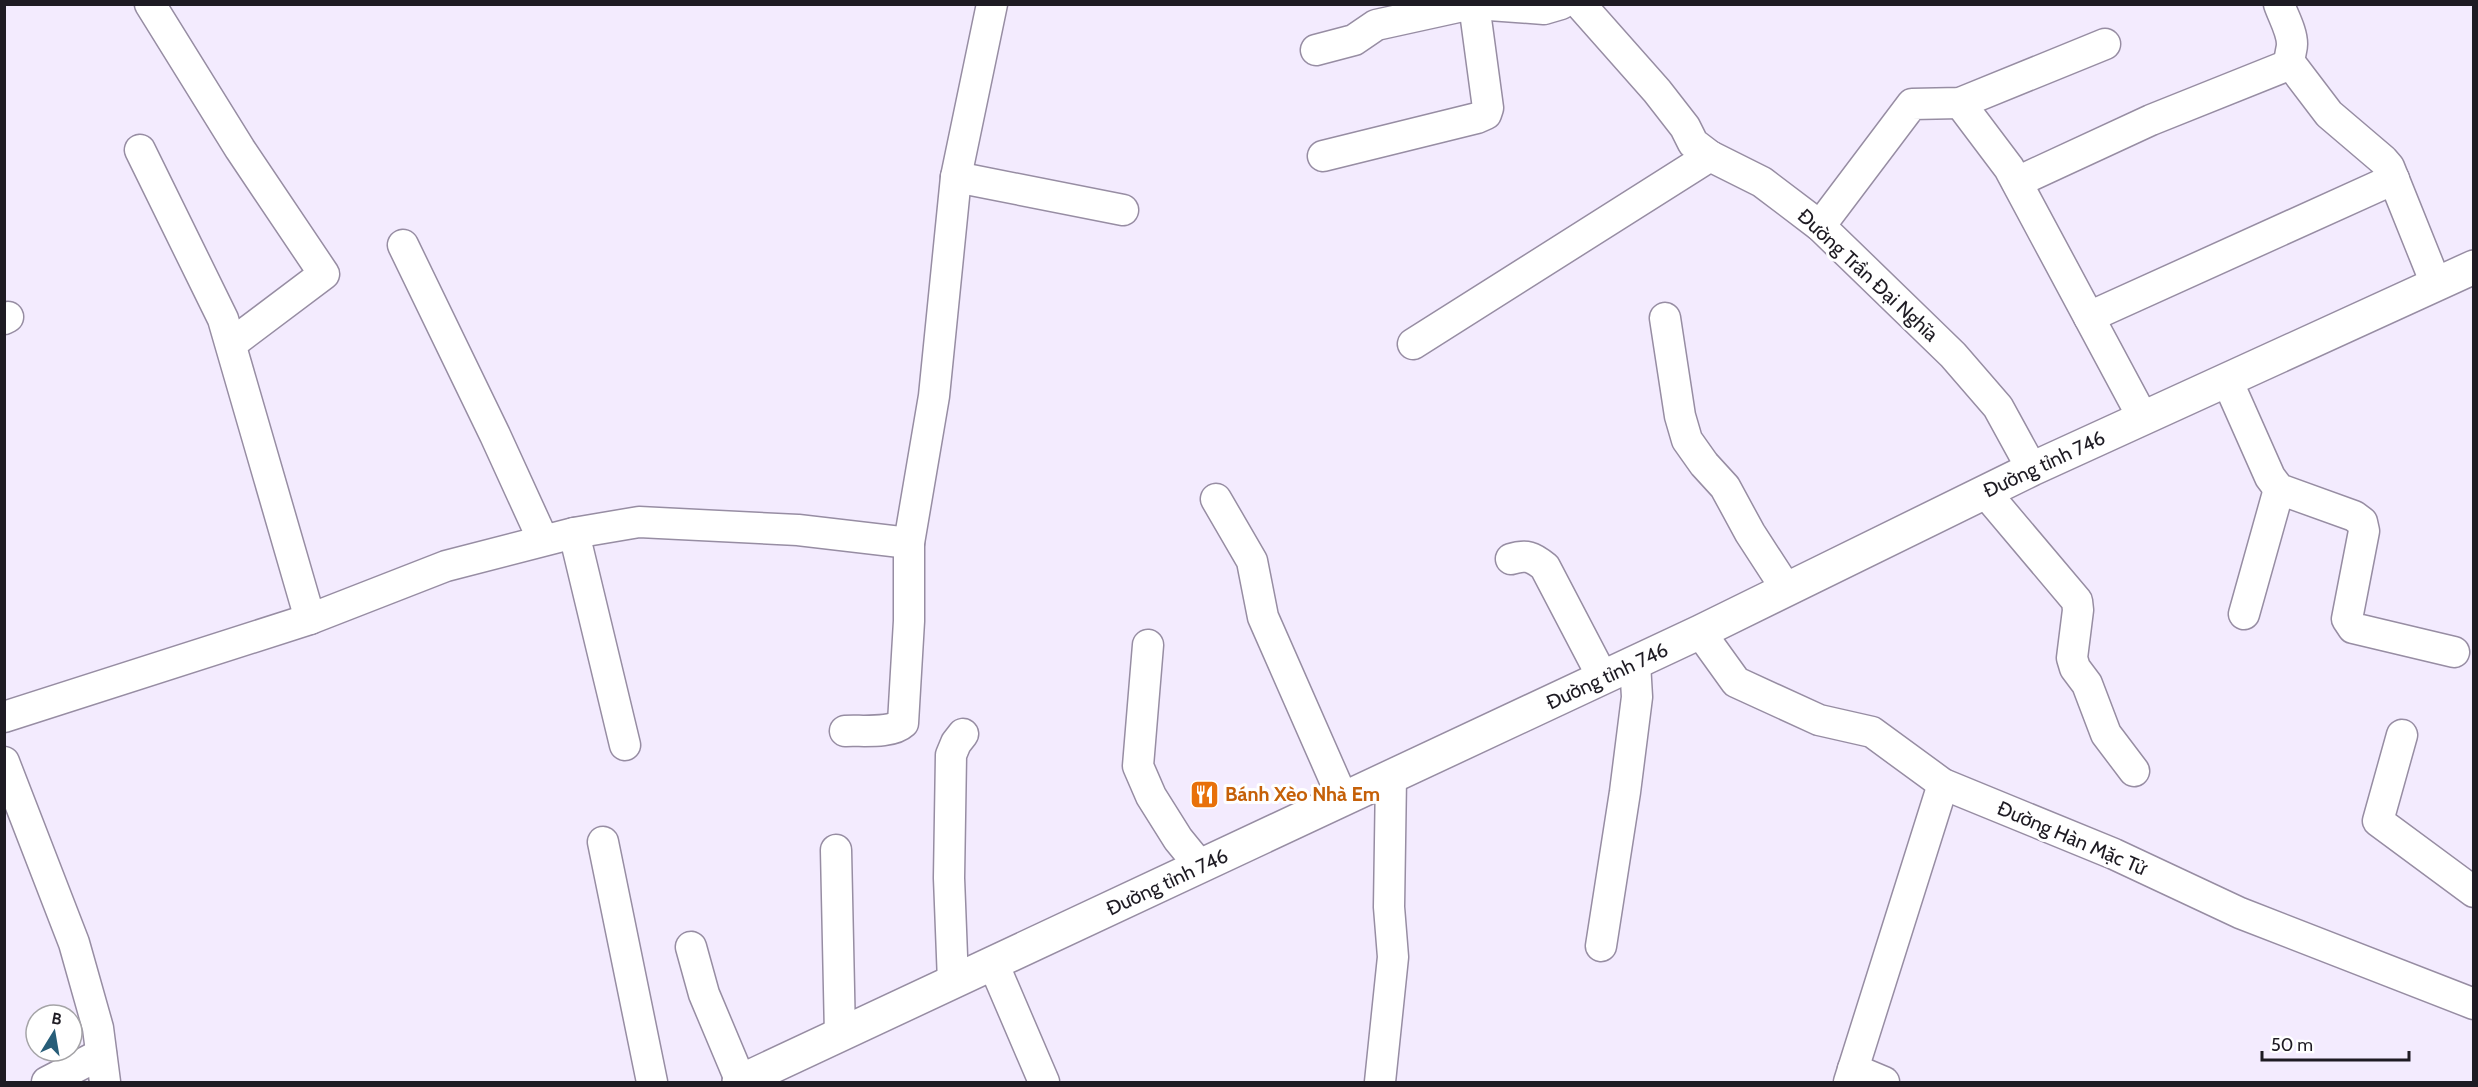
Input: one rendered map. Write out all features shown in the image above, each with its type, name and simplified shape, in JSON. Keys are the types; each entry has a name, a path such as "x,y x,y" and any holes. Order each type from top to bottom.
{"main road":[{"name":"Đường tỉnh 746","path":"740,1082 1635,663 2032,469 2474,267"}],"street":[{"path":"150,4 240,149 324,274 231,344"},
{"path":"845,730 898,728 903,723 909,621 909,543 934,396 956,177 992,4"},
{"path":"1316,50 1354,40 1377,25 1458,7 1479,8 1489,5 1544,9 1562,4"},
{"name":"Đường Trần Đại Nghĩa","path":"1580,4 1657,91 1685,127 1693,143 1710,156 1762,182 1820,226 1953,355 1998,407 2032,469"},
{"path":"2279,4 2291,37 2289,57 2291,64 2329,114 2383,160 2394,179 2436,284"},
{"path":"1323,156 1486,114 1488,108 1476,19 1479,8"},
{"path":"1820,226 1912,104 1960,103 2105,44"},
{"path":"2017,182 2151,120 2291,64"},
{"path":"1960,103 2009,168 2143,418"},
{"path":"140,150 224,319 310,619"},
{"path":"1413,344 1710,156"},
{"path":"956,177 1123,210"},
{"path":"2089,317 2394,179"},
{"path":"403,245 543,540"},
{"path":"1665,318 1680,416 1687,440 1704,464 1725,487 1750,533 1787,590"},
{"path":"2227,380 2270,477 2279,489 2355,516 2362,522 2364,531 2347,619 2353,628 2454,652"},
{"path":"2244,615 2279,489"},
{"path":"1985,492 2077,602 2072,658 2075,668 2087,684 2106,734 2134,771"},
{"path":"1216,499 1251,561 1263,617 1343,799"},
{"path":"4,717 310,619 446,566 574,533 639,522 798,530 909,543"},
{"path":"574,533 624,745"},
{"path":"1511,559 1523,555 1534,558 1545,567 1603,678"},
{"name":"Đường Hàn Mặc Tử","path":"1700,632 1737,682 1819,720 1872,732 1943,784 2114,854 2240,913 2474,1004"},
{"path":"1148,645 1138,766 1151,796 1200,867"},
{"path":"1601,946 1636,709 1635,663"},
{"path":"953,982 949,878 951,756 956,743 963,734"},
{"path":"2402,735 2378,821 2474,892"},
{"path":"4,762 74,943 98,1028 103,1069 47,1083"},
{"path":"1380,1083 1385,1054 1393,957 1389,907 1391,777"},
{"path":"1884,1083 1851,1076 1943,784"},
{"path":"603,842 652,1083"},
{"path":"837,850 840,1035"},
{"path":"691,947 704,994 740,1082"},
{"path":"993,963 1044,1083"}],"place":[{"name":"Bánh Xèo Nhà Em","path":"1204,794"}]}
